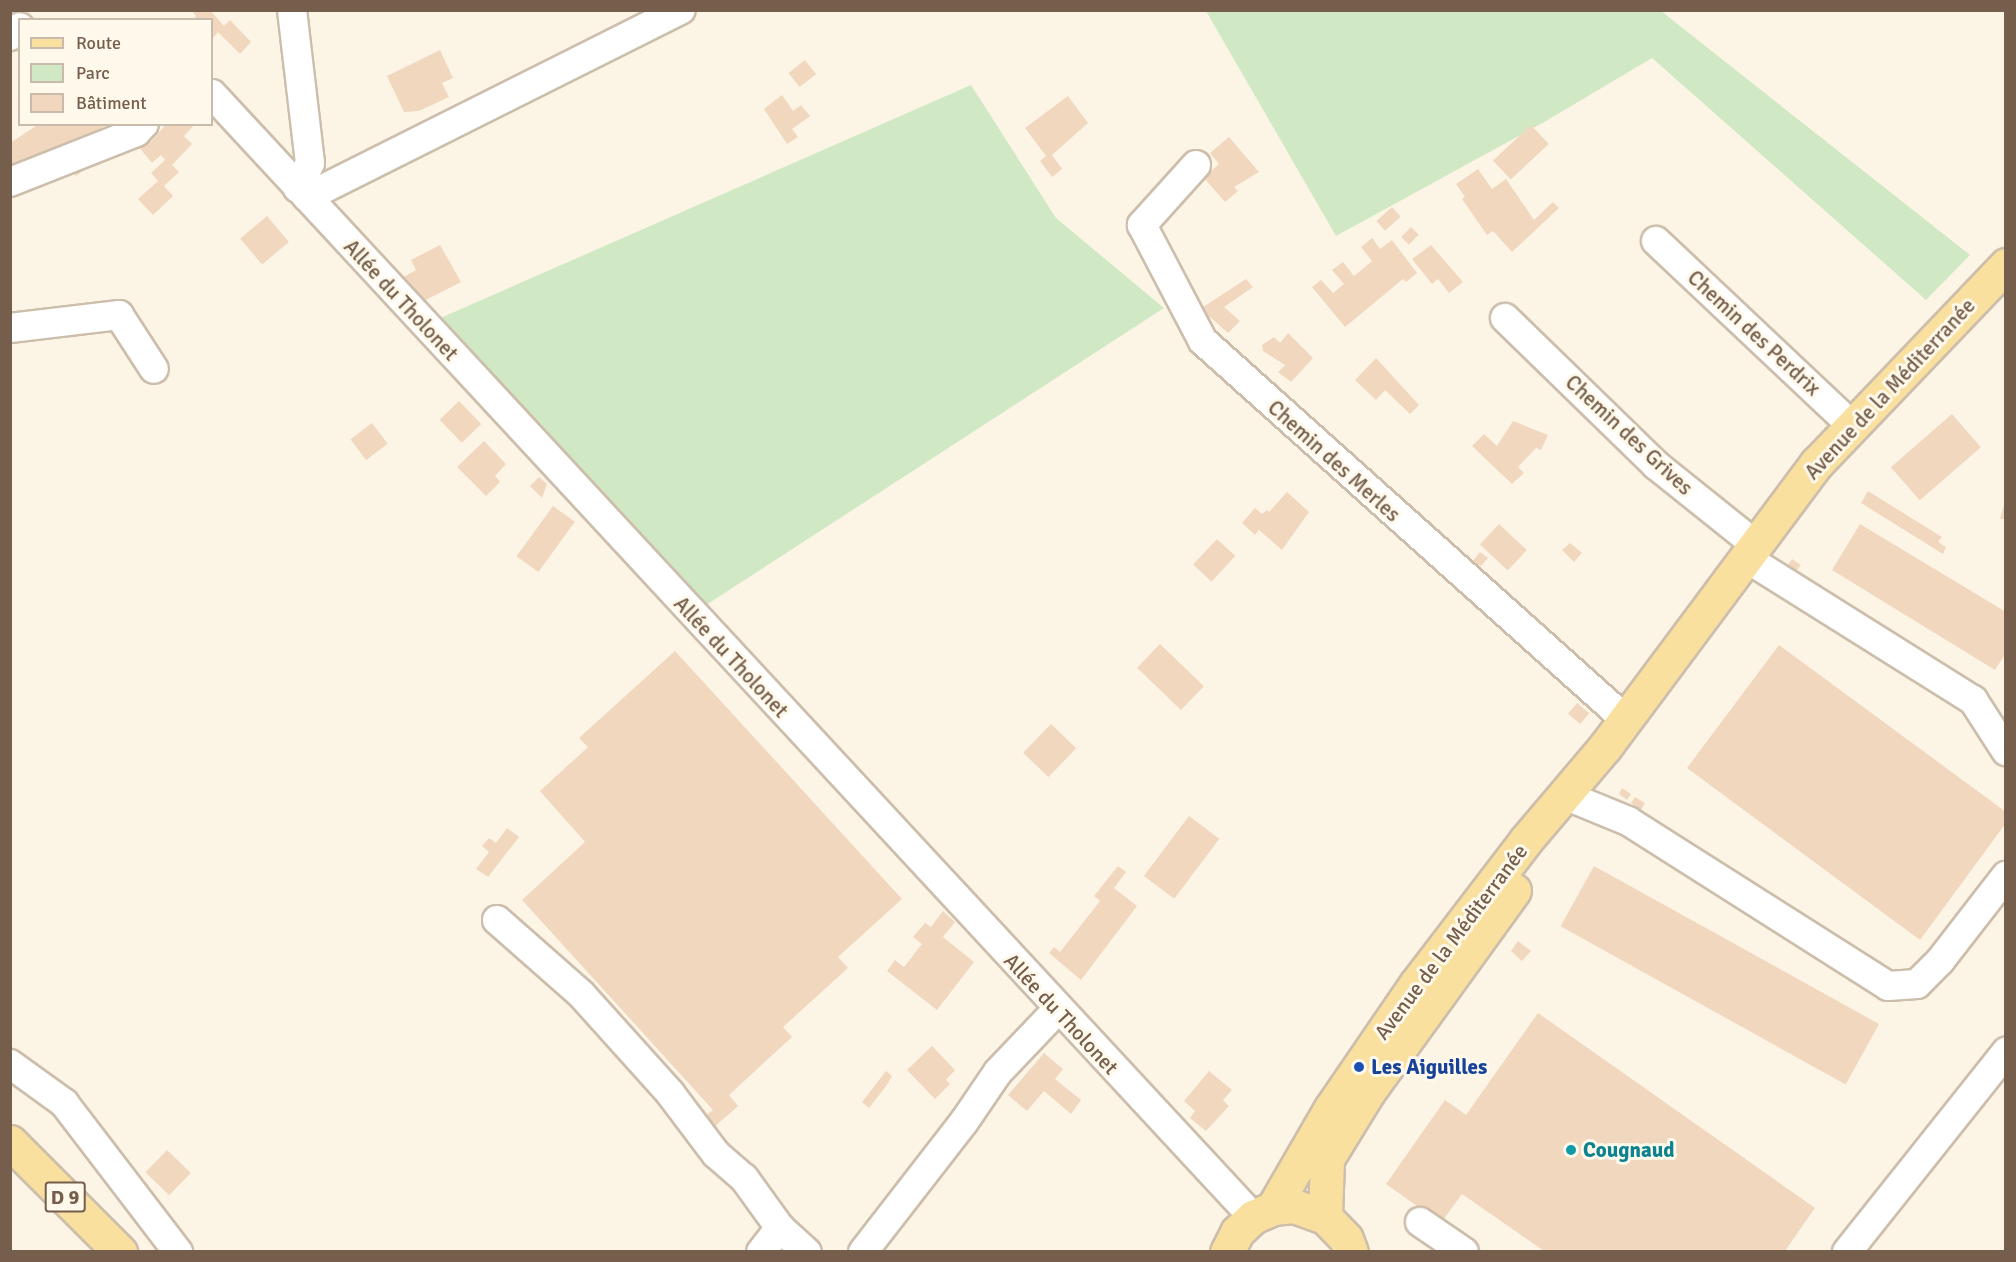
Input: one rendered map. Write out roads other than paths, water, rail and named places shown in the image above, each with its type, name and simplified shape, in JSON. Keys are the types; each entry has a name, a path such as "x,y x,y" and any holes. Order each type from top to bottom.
{"main road":[{"name":"Avenue de la Méditerranée","path":"1227,1251 1237,1232 1263,1213 1416,984 1526,840 1626,720 1817,463 2006,265"},
{"name":"Avenue de la Méditerranée","path":"1752,553 2006,293"},
{"name":"Avenue de la Méditerranée","path":"1325,1217 1327,1159 1345,1128 1500,912 1605,747"},
{"name":"D 9","path":"10,1142 120,1251"},
{"path":"1263,1213 1294,1206 1325,1217 1346,1239 1351,1251"}],"street":[{"path":"292,10 310,163 303,193"},
{"path":"303,193 681,10"},
{"name":"Allée du Tholonet","path":"213,95 1057,1010 1263,1213"},
{"path":"10,182 136,132 142,126"},
{"name":"Chemin des Merles","path":"1196,165 1142,225 1203,341 1626,720"},
{"name":"Chemin des Perdrix","path":"1656,241 1851,425"},
{"path":"10,328 119,315 154,369"},
{"name":"Chemin des Grives","path":"1505,318 1656,465 1752,553 1973,700 2006,751"},
{"path":"1572,798 1628,821 1888,986 1917,984 1940,961 2006,876"},
{"path":"497,920 588,1002 670,1093 716,1154 744,1178 780,1227 807,1251"},
{"path":"863,1251 964,1122 998,1072 1057,1010"},
{"path":"1847,1251 2006,1052"},
{"path":"10,1064 64,1103 178,1251"},
{"path":"1420,1222 1464,1251"},
{"path":"761,1251 780,1227"}],"place":[{"name":"Les Aiguilles","path":"1359,1067"},
{"name":"Cougnaud","path":"1571,1150"}]}
